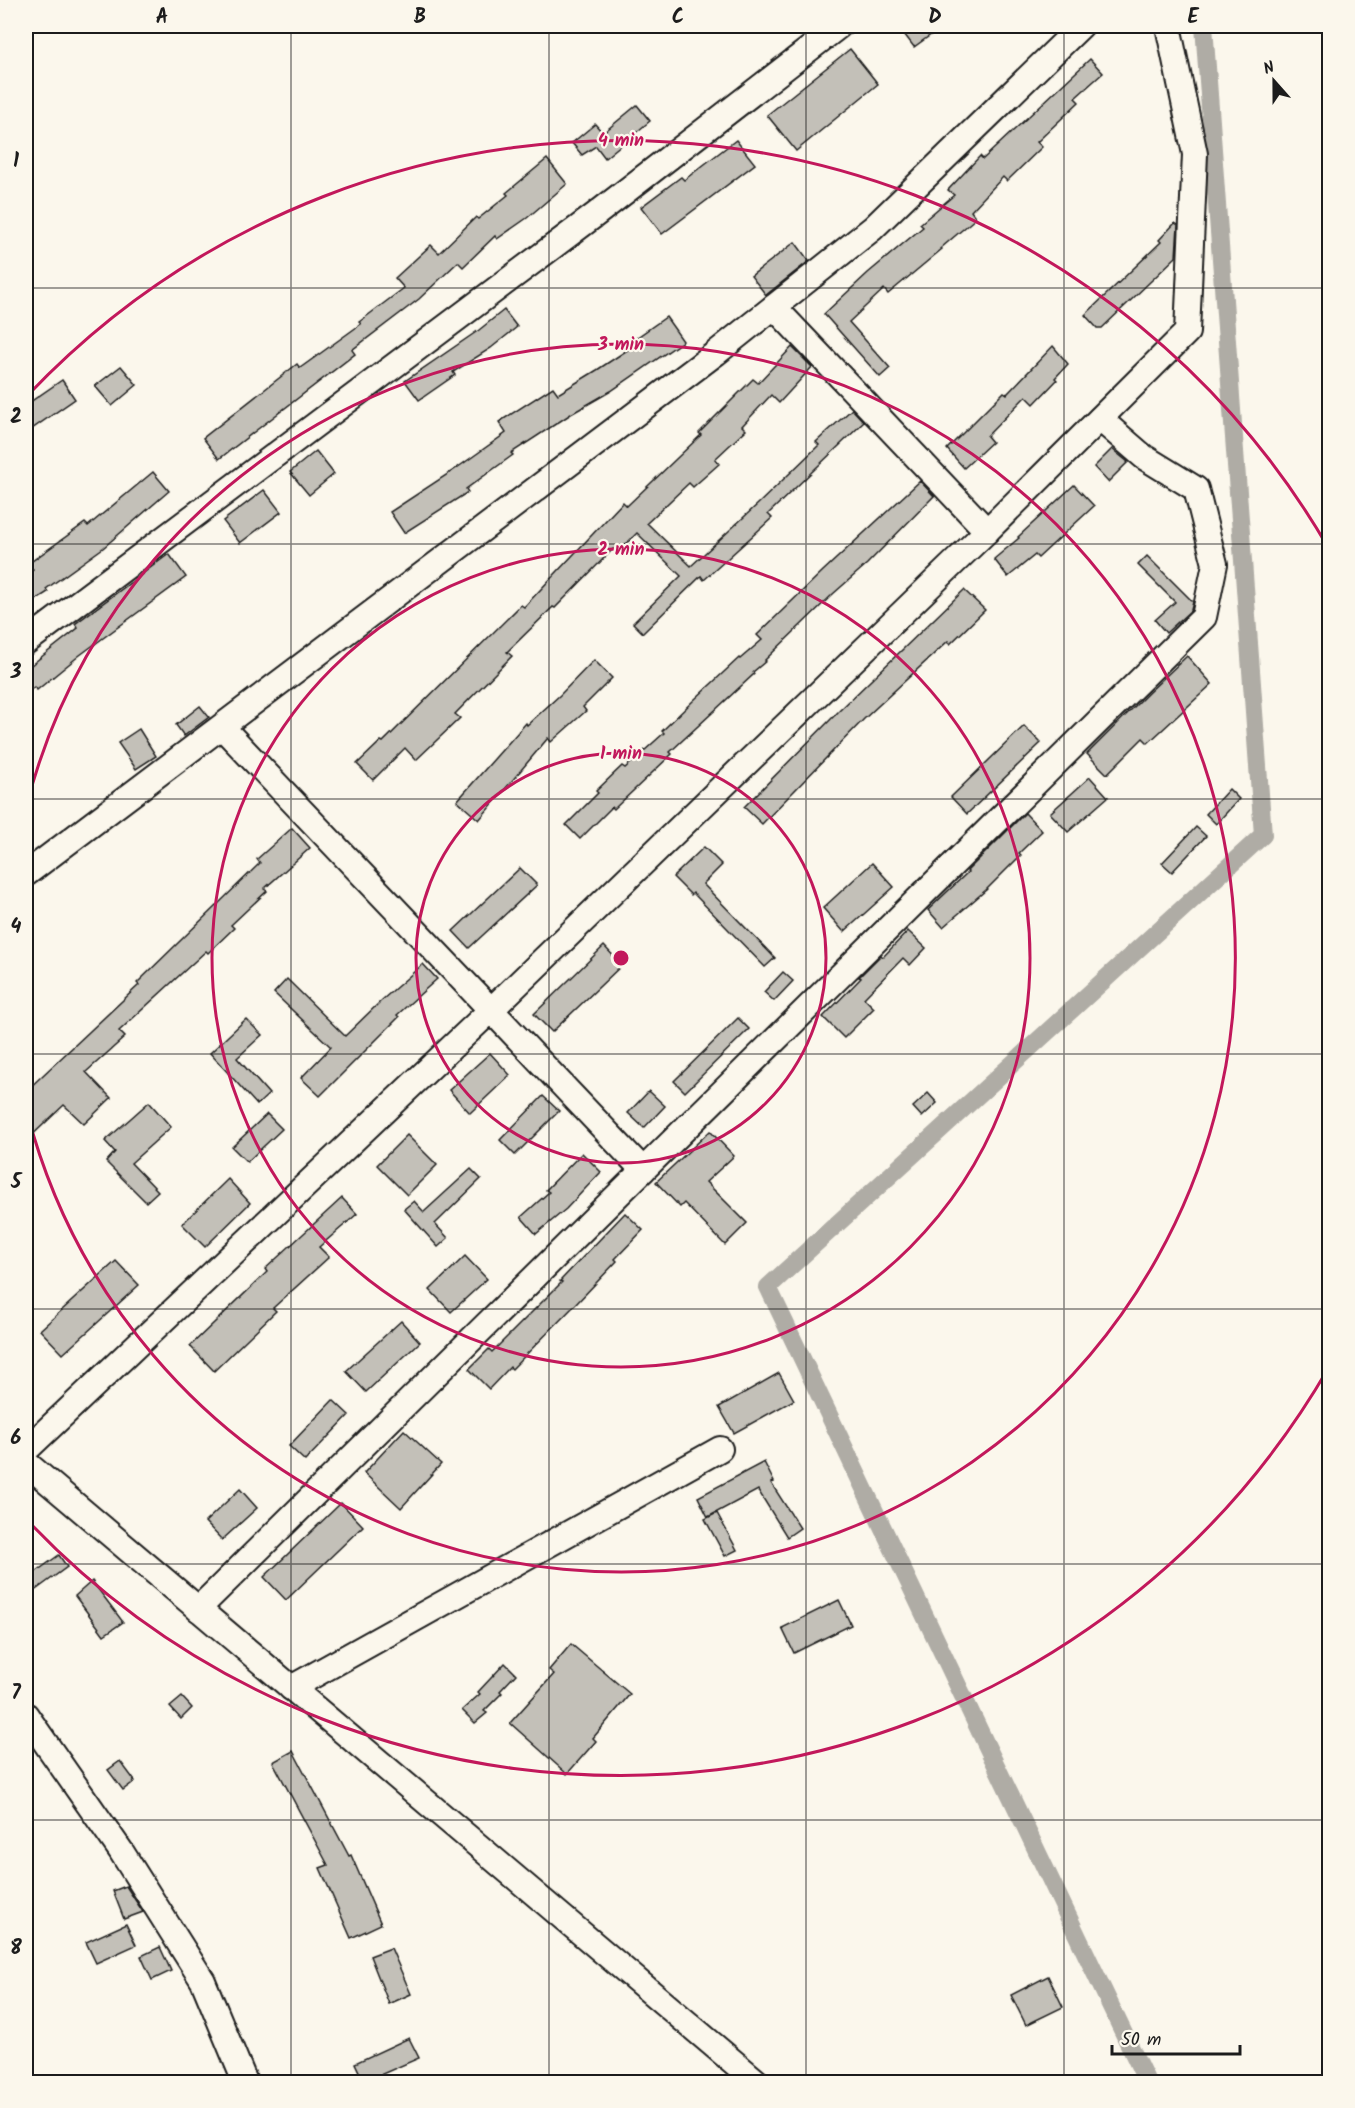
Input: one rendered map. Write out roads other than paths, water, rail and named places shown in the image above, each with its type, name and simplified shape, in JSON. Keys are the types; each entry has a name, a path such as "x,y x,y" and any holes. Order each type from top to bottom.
{"street":[{"path":"26,642 586,222 839,26"},
{"path":"26,874 697,368 873,228 1081,26"},
{"path":"26,1450 491,1011 987,531 1187,332 1196,154 1168,26"},
{"path":"774,307 987,531"},
{"path":"198,1609 1204,617 1215,564 1196,489 1144,457 1100,419"},
{"path":"222,727 643,1170"},
{"path":"291,1688 720,1449"},
{"path":"26,1463 758,2082"},
{"path":"26,1715 121,1851 203,1981 245,2082"}],"waterway":[{"path":"1147,2082 768,1287 1263,835 1204,26"}]}
